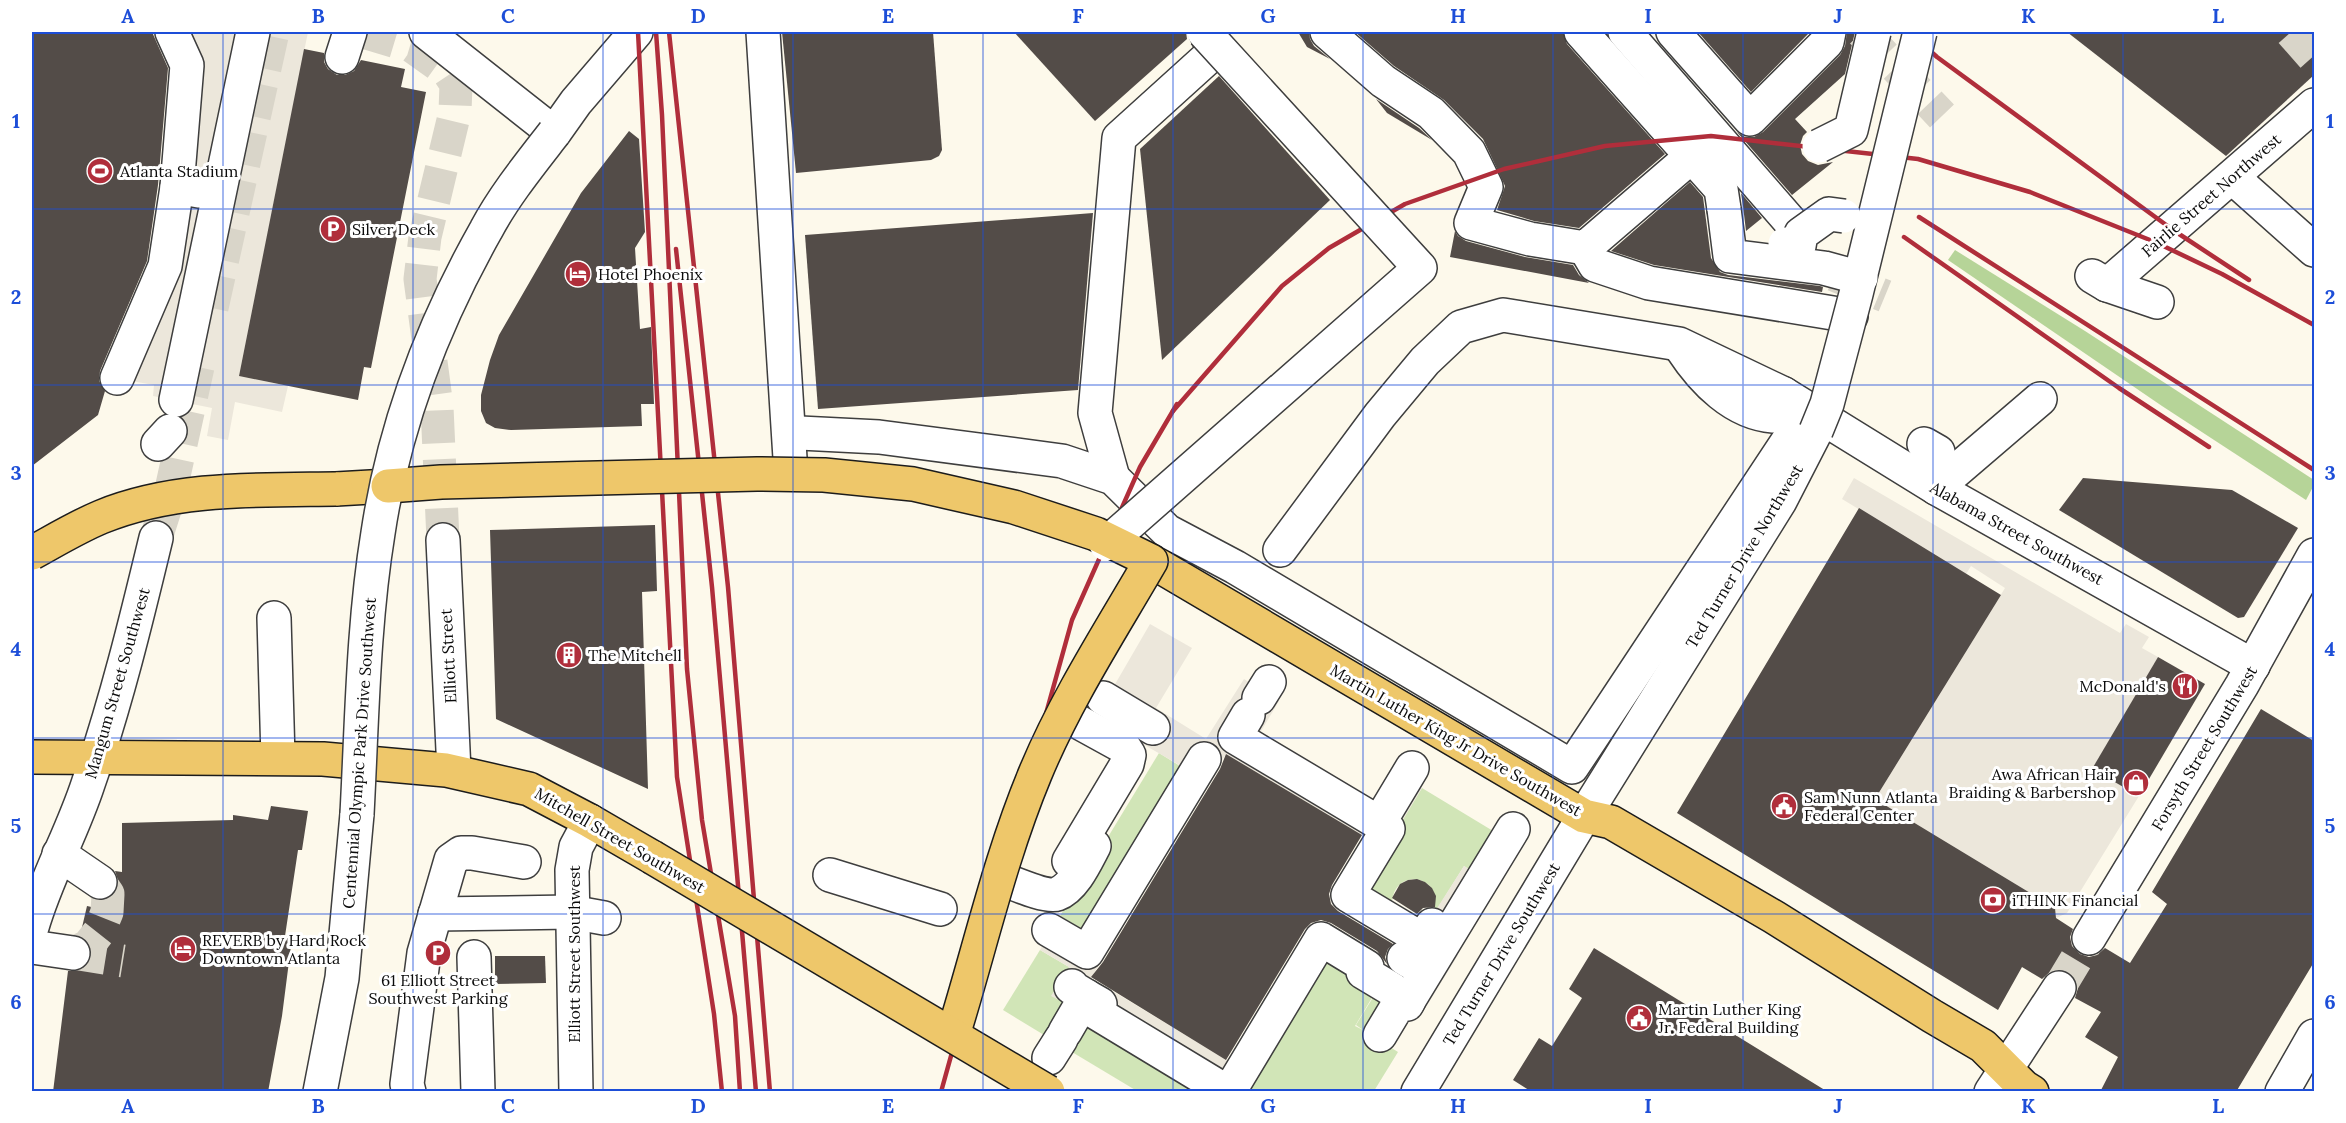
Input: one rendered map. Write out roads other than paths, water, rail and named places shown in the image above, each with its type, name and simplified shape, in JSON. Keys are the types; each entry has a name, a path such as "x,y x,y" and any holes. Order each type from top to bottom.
{"main road":[{"name":"Martin Luther King Jr Drive Southwest","path":"32,553 100,517 137,505 228,491 441,482 791,474 913,484 1014,507 1096,534 1152,561 1584,816 1611,822 1774,917 1983,1046 1999,1079 2032,1092"},
{"path":"953,1035 1014,829 1036,772 1064,714 1152,561"},
{"path":"32,735 61,735 97,756"},
{"name":"Mitchell Street Southwest","path":"32,757 278,758 387,764 454,771 529,789 590,820 1048,1092"}],"street":[{"path":"117,378 165,266 177,187 187,65 172,32"},
{"path":"168,425 253,32"},
{"path":"426,32 554,133"},
{"name":"Centennial Olympic Park Drive Southwest","path":"320,1092 342,978 357,814 373,567 388,486 409,400 439,321 486,228 576,102 636,32"},
{"path":"763,32 791,474"},
{"path":"1113,478 1095,413 1119,138 1214,52 1205,32"},
{"path":"1106,544 1420,268 1205,32"},
{"path":"1327,32 1383,81 1431,112 1469,152 1486,188 1471,223 1530,239 1585,248 1692,156"},
{"path":"1581,32 1721,189 1730,256 1824,268 1861,278"},
{"path":"1625,32 1684,99 1793,239 1829,214 1844,216"},
{"path":"1673,32 1750,119 1827,42 1830,32"},
{"path":"1819,146 1851,130 1874,32"},
{"name":"Ted Turner Drive Northwest","path":"1584,816 1794,477 1827,404 1861,278 1920,32"},
{"path":"1664,124 1684,99 1711,74"},
{"name":"Fairlie Street Northwest","path":"2157,302 2099,280 2173,230 2314,105"},
{"path":"2232,177 2314,250"},
{"path":"177,187 218,194"},
{"path":"1585,248 1595,265 1649,283 1851,316"},
{"name":"Alabama Street Southwest","path":"1280,550 1380,415 1425,361 1461,327 1503,315 1679,344 1931,466 2253,666"},
{"path":"1931,466 2040,399"},
{"path":"800,433 879,437 1062,461 1113,478 1167,531 1235,567 1572,767 1796,401"},
{"name":"Mangum Street Southwest","path":"34,907 88,786 121,679 156,538"},
{"name":"Elliott Street","path":"443,540 454,771"},
{"name":"Forsyth Street Southwest","path":"2089,938 2253,666 2314,555"},
{"path":"274,618 278,758"},
{"path":"1103,698 1153,728"},
{"path":"1087,952 1147,859 1202,757 1208,761 1226,732 1253,708 1388,830 1348,896 1427,960"},
{"path":"1064,714 1124,747 1129,755 1116,786 1069,861"},
{"path":"1379,824 1412,768"},
{"path":"999,878 1046,894 1056,895 1067,888 1125,796"},
{"name":"Ted Turner Drive Southwest","path":"1418,1092 1584,816"},
{"name":"Elliott Street Southwest","path":"576,1092 572,870 576,847 590,820"},
{"path":"1400,994 1427,960 1473,876 1513,829"},
{"path":"409,1092 407,1084 424,952 452,860 461,853 524,862"},
{"path":"59,854 100,882"},
{"path":"830,875 940,909"},
{"path":"435,914 572,912 604,918"},
{"path":"1049,930 1091,955 1071,987 1100,1004 1095,1012 1223,1090 1321,939 1367,967 1363,972 1400,994 1407,1004 1398,1005 1380,1035"},
{"path":"32,947 73,953"},
{"path":"474,957 478,1092"},
{"path":"1999,1079 2059,988"},
{"path":"1058,1043 1086,996"},
{"path":"2282,1092 2314,1036"}],"tunnel":[{"path":"212,308 273,32"},
{"path":"363,32 413,47 448,72 456,84 455,112 425,237 420,279 437,407 443,540"},
{"path":"1862,32 1942,116"},
{"path":"2291,32 2314,58"},
{"path":"1834,275 1885,296"},
{"path":"156,538 170,494 198,367"},
{"path":"73,953 88,946 99,932 107,912 108,894 100,882"},
{"path":"2059,988 2089,938"},
{"path":"73,953 123,961"}],"railway":[{"path":"638,32 677,777 714,1014 722,1092"},
{"path":"656,32 662,115 687,669 702,820 735,1016 740,1092"},
{"path":"669,32 728,587 770,1092"},
{"path":"1909,32 1937,57 2173,230 2249,280"},
{"path":"1173,411 1282,286 1329,248 1405,204 1504,169 1605,146 1711,136 1918,159 2030,192 2155,242 2222,274 2314,325"},
{"path":"1919,217 2314,470"},
{"path":"1904,237 2119,388 2209,447"},
{"path":"676,249 712,587 756,1092"},
{"path":"941,1092 1072,620 1140,467 1177,404"}],"place":[{"name":"Atlanta Stadium","path":"100,171"},
{"name":"Silver Deck","path":"333,229"},
{"name":"Hotel Phoenix","path":"578,274"},
{"name":"The Mitchell","path":"569,655"},
{"name":"McDonald's","path":"2185,686"},
{"name":"Awa African Hair Braiding & Barbershop","path":"2136,783"},
{"name":"Sam Nunn Atlanta Federal Center","path":"1784,806"},
{"name":"iTHINK Financial","path":"1993,900"},
{"name":"REVERB by Hard Rock Downtown Atlanta","path":"183,949"},
{"name":"61 Elliott Street Southwest Parking","path":"438,953"},
{"name":"Martin Luther King Jr. Federal Building","path":"1639,1018"}]}
